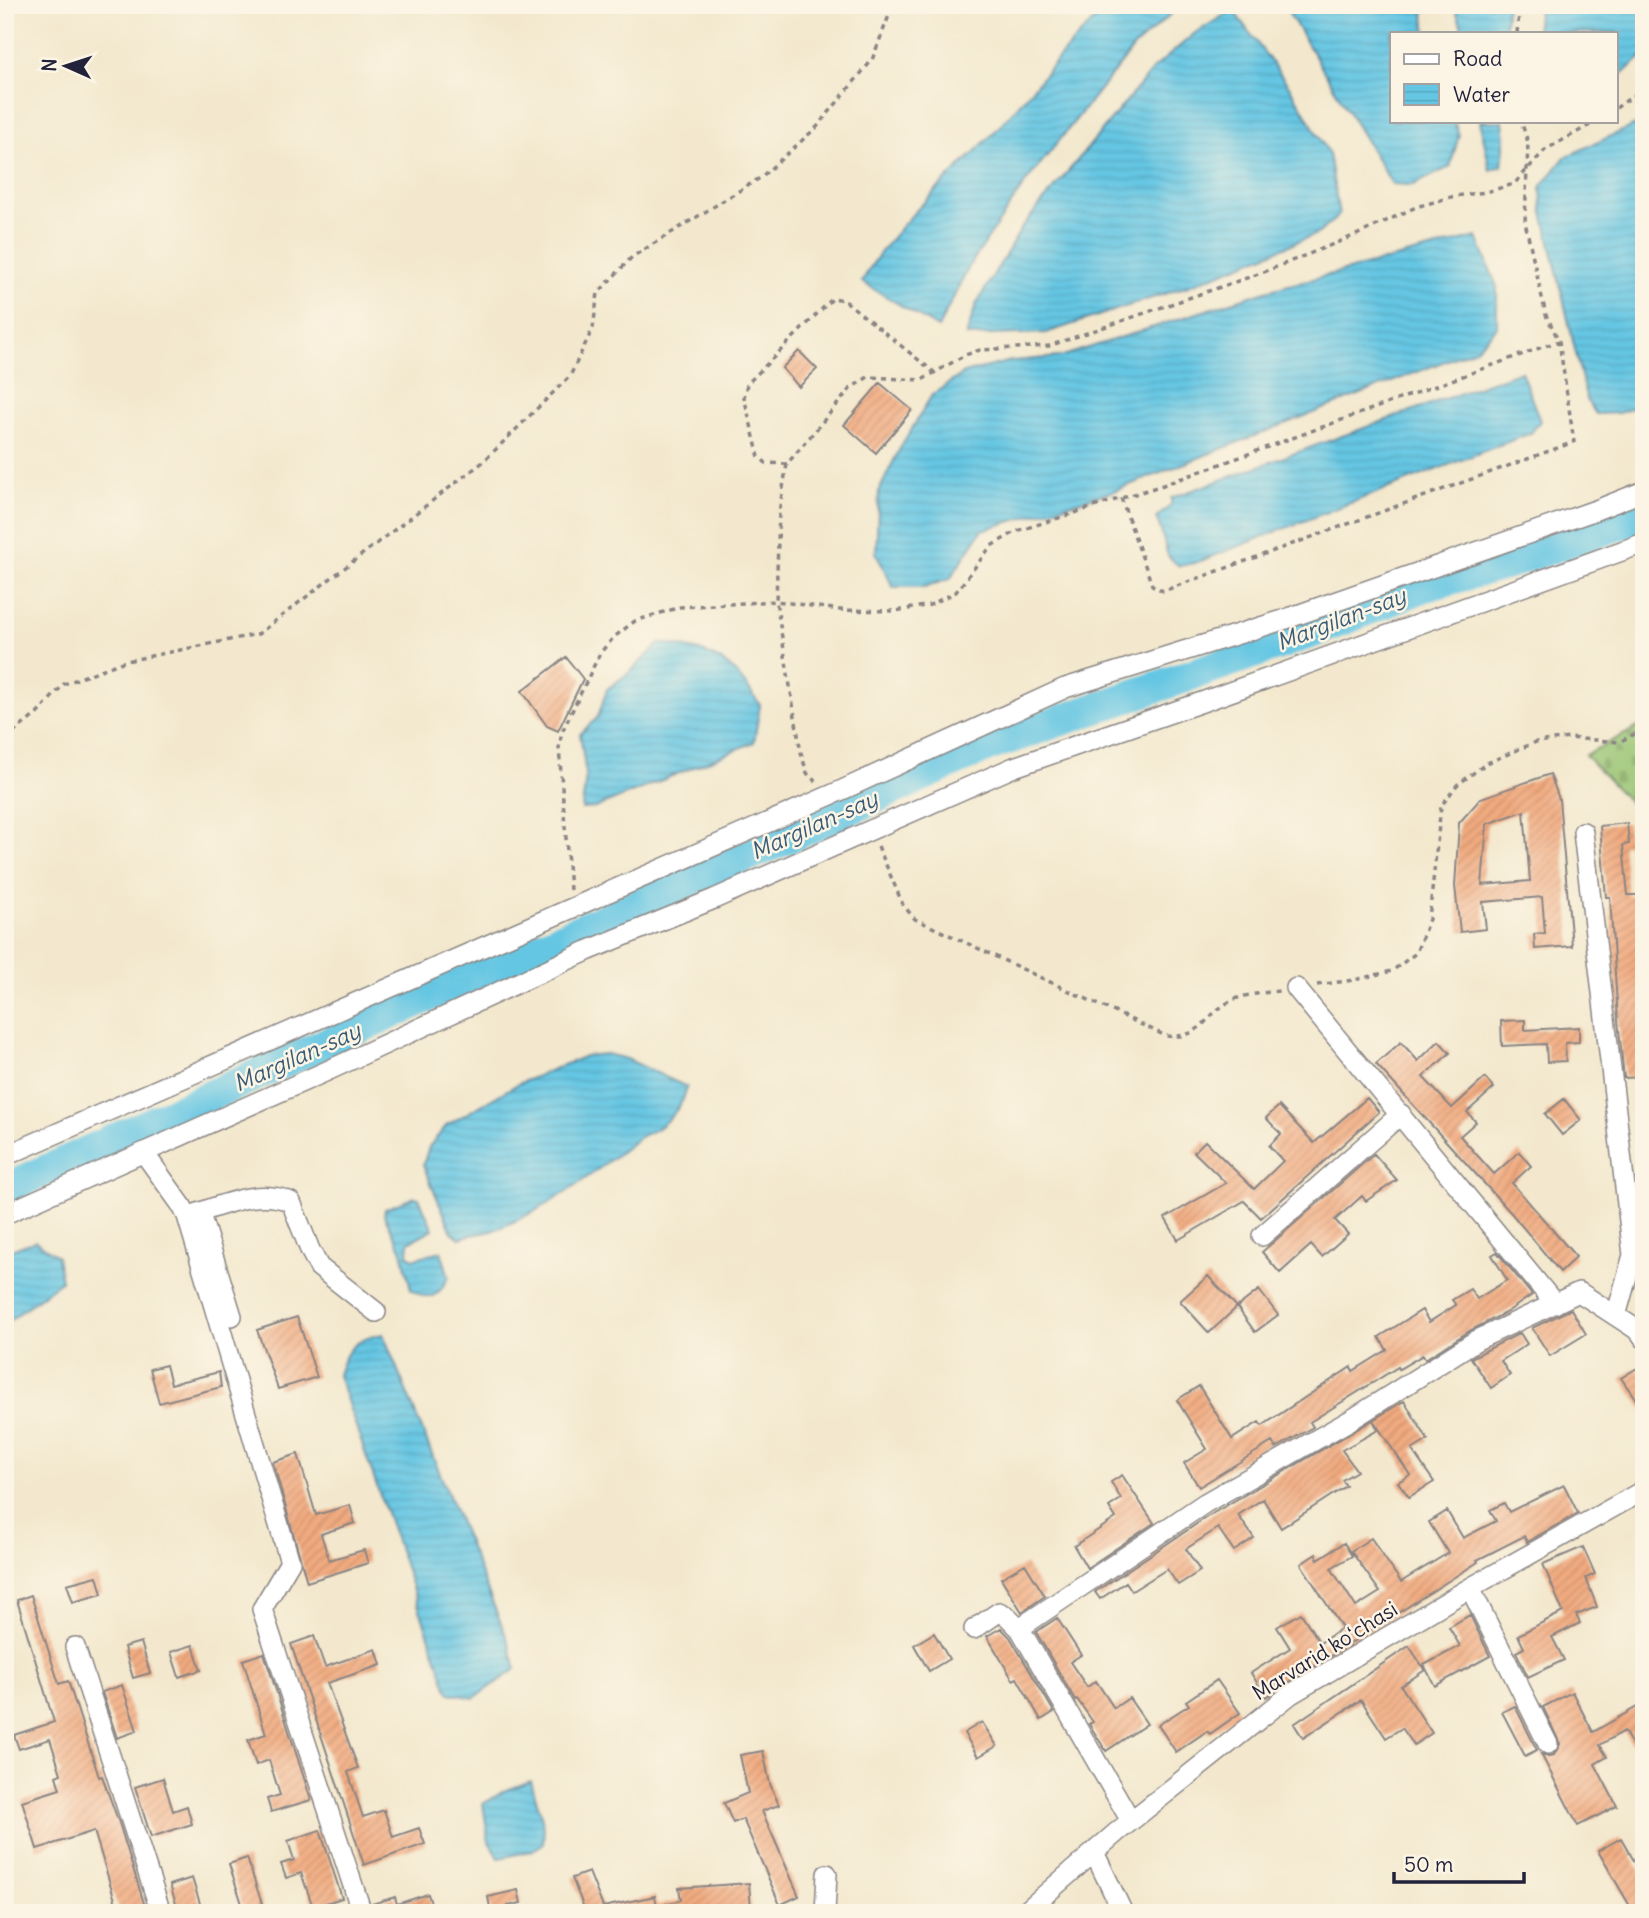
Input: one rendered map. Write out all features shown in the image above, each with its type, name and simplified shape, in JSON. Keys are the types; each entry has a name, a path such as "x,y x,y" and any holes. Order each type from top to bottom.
{"street":[{"path":"5,1156 840,791 1065,688 1283,621 1644,491"},
{"path":"5,1214 587,951 872,831 1014,767 1644,543"},
{"path":"1583,832 1633,1255 1616,1316"},
{"path":"1296,988 1555,1304"},
{"path":"1262,1236 1401,1114"},
{"path":"144,1153 191,1215 290,1562 262,1609 362,1913"},
{"path":"191,1215 242,1199 280,1197 291,1202 319,1268 376,1312"},
{"path":"191,1215 201,1217 232,1317"},
{"path":"1020,1629 1205,1503 1354,1418 1477,1340 1579,1292 1639,1331 1644,1338"},
{"name":"Marvarid koʻchasi","path":"1024,1913 1131,1821 1291,1694 1470,1588 1644,1490"},
{"path":"1470,1588 1548,1744"},
{"path":"974,1629 999,1612 1020,1629 1131,1821"},
{"path":"75,1647 161,1913"},
{"path":"1094,1852 1123,1913"},
{"path":"825,1913 827,1874"}],"path":[{"path":"5,739 37,713 64,684 121,662 258,634 483,462 570,376 593,328 598,293 632,257 761,178 817,127 872,60 893,5"},
{"path":"1517,32 1520,5"},
{"path":"1618,107 1644,88"},
{"path":"1121,498 1152,585 1163,591 1574,442 1559,341 1546,315 1525,222 1528,142 1521,122"},
{"path":"840,791 820,786 807,773 801,753 776,601 779,512 787,464 851,388 868,377 922,380 965,355 980,350 1049,346 1264,272 1361,233 1416,207 1514,184 1545,150 1595,122"},
{"path":"787,464 766,463 758,457 744,397 747,384 833,298 844,300 935,373"},
{"path":"572,909 559,748 562,732 600,653 614,637 635,621 680,607 776,601 840,610 896,611 930,606 956,592 990,546 1017,531 1121,498 1559,341"},
{"path":"872,831 903,905 915,919 1166,1035 1182,1037 1194,1032 1230,1002 1256,994 1354,980 1392,971 1416,953 1429,919 1441,806 1457,785 1487,763 1536,742 1569,738 1619,742 1644,729"}],"green space":[{"path":"1644,724 1644,818 1585,755"}],"water":[{"path":"1111,5 1181,5 1134,47 1025,183 969,267 938,328 862,282 889,241"},
{"path":"1284,5 1423,5 1426,32 1390,32 1390,122 1454,122 1459,135 1450,167 1413,185 1392,184"},
{"path":"1454,5 1507,5 1504,32 1464,32"},
{"path":"1539,5 1644,5 1644,55 1618,77 1618,32 1536,32"},
{"path":"1233,10 1291,89 1329,154 1339,215 1319,233 1191,285 1046,333 966,336 976,305 1022,227 1153,69 1195,33"},
{"path":"1644,121 1644,405 1618,413 1596,414 1587,401 1542,208 1541,187 1565,157"},
{"path":"1480,122 1503,122 1505,138 1502,166 1490,170"},
{"path":"1477,237 1497,287 1497,327 1476,349 1114,491 982,530 950,579 924,587 893,587 876,553 879,491 898,452 932,395 964,373 1011,361 1060,357 1266,291"},
{"path":"1521,371 1540,421 1531,433 1198,562 1179,566 1168,556 1157,517 1171,505 1171,498"},
{"path":"660,643 708,654 729,666 760,705 754,742 595,808 582,809 586,775 580,734 598,717 607,689 630,672"},
{"path":"606,1054 627,1059 687,1087 680,1105 656,1129 637,1139 568,1191 532,1213 488,1232 460,1238 452,1232 423,1165 429,1147 447,1125 518,1084 585,1056"},
{"path":"415,1197 419,1198 433,1229 409,1242 408,1255 413,1259 441,1251 449,1277 438,1293 429,1297 411,1289 402,1251 384,1215 385,1209"},
{"path":"35,1241 57,1256 61,1281 5,1324 5,1252"},
{"path":"383,1334 509,1643 516,1669 474,1698 449,1693 338,1375 344,1358 353,1346"},
{"path":"531,1781 544,1826 543,1844 531,1851 499,1858 489,1842 483,1804 504,1791"}],"building":[{"path":"799,351 817,369 799,387 782,368"},
{"path":"880,383 912,410 876,453 844,425"},
{"path":"566,657 583,679 558,731 547,726 522,691"},
{"path":"1550,774 1559,799 1572,946 1535,949 1534,934 1545,933 1542,897 1483,902 1486,929 1460,932 1455,886 1459,823 1481,798","holes":["1524,811 1530,881 1482,885 1487,824"]},
{"path":"1627,823 1629,844 1623,845 1628,895 1638,895 1641,944 1644,944 1644,1077 1624,1078 1610,897 1606,897 1600,826"},
{"path":"1525,1020 1525,1030 1579,1027 1579,1042 1565,1043 1566,1061 1547,1062 1546,1044 1502,1046 1501,1021"},
{"path":"1439,1041 1450,1053 1423,1077 1452,1108 1485,1078 1494,1088 1467,1112 1476,1122 1460,1136 1494,1174 1519,1152 1531,1166 1512,1183 1576,1257 1560,1272 1512,1214 1376,1064 1401,1042 1418,1061"},
{"path":"1367,1098 1379,1112 1261,1218 1244,1201 1178,1240 1165,1218 1226,1183 1194,1152 1205,1141 1254,1189 1283,1161 1269,1146 1281,1134 1266,1118 1279,1106 1314,1143"},
{"path":"1564,1099 1581,1120 1562,1135 1545,1114"},
{"path":"1374,1154 1397,1180 1366,1201 1362,1196 1335,1220 1348,1234 1322,1257 1311,1245 1280,1273 1262,1252"},
{"path":"1497,1252 1532,1295 1425,1359 1423,1355 1399,1369 1398,1367 1310,1422 1313,1427 1276,1448 1272,1442 1199,1487 1184,1463 1207,1449 1177,1400 1199,1386 1232,1439 1259,1422 1262,1426 1351,1367 1353,1371 1387,1350 1379,1337 1422,1310 1429,1322 1456,1305 1452,1300 1470,1289 1477,1299 1507,1280 1492,1255"},
{"path":"1208,1276 1237,1307 1209,1333 1180,1301"},
{"path":"1259,1290 1278,1315 1255,1332 1237,1307"},
{"path":"1571,1309 1586,1334 1550,1356 1532,1328"},
{"path":"297,1317 317,1377 278,1389 257,1330"},
{"path":"1520,1333 1527,1344 1501,1361 1510,1375 1491,1388 1471,1358"},
{"path":"166,1365 171,1384 219,1372 221,1387 159,1403 150,1369"},
{"path":"1637,1368 1644,1379 1644,1411 1621,1378"},
{"path":"1404,1401 1428,1440 1412,1450 1434,1482 1409,1497 1398,1482 1410,1475 1373,1420"},
{"path":"1373,1420 1378,1430 1342,1450 1357,1471 1342,1480 1346,1486 1281,1528 1263,1499 1238,1515 1254,1538 1234,1551 1218,1528 1186,1549 1200,1571 1178,1585 1167,1569 1132,1591 1126,1582 1100,1599 1095,1592 1210,1515"},
{"path":"298,1454 316,1515 350,1505 355,1523 321,1534 329,1560 364,1550 368,1563 307,1582 273,1462"},
{"path":"1122,1475 1154,1523 1087,1568 1074,1546 1116,1518 1109,1507 1121,1499 1111,1482"},
{"path":"1564,1485 1578,1513 1527,1542 1524,1536 1477,1560 1478,1562 1266,1697 1251,1673 1290,1648 1277,1627 1301,1613 1320,1643 1342,1628 1301,1564 1316,1554 1318,1559 1344,1543 1352,1556 1331,1568 1356,1607 1380,1592 1351,1551 1371,1538 1401,1582 1448,1553 1429,1522 1447,1511 1463,1538 1496,1521 1490,1510 1504,1503 1509,1512"},
{"path":"1583,1547 1595,1574 1586,1578 1597,1607 1576,1615 1580,1623 1552,1637 1564,1660 1528,1677 1516,1652 1524,1648 1518,1635 1563,1612 1543,1564"},
{"path":"1025,1564 1045,1596 1022,1612 1001,1578"},
{"path":"97,1576 102,1594 73,1602 67,1584"},
{"path":"31,1595 59,1684 68,1681 99,1777 102,1776 119,1823 147,1913 119,1913 94,1831 37,1849 22,1801 60,1789 56,1776 61,1774 50,1739 19,1749 14,1735 54,1722 17,1600"},
{"path":"1470,1615 1490,1656 1435,1686 1424,1665 1460,1646 1449,1627"},
{"path":"1057,1618 1081,1655 1070,1662 1087,1687 1096,1681 1114,1708 1129,1698 1147,1724 1106,1751 1089,1724 1093,1722 1077,1699 1075,1700 1036,1632"},
{"path":"1001,1628 1010,1637 1054,1712 1041,1720 1017,1678 1013,1680 987,1636"},
{"path":"934,1633 949,1659 929,1671 914,1645"},
{"path":"314,1636 325,1667 376,1649 381,1665 327,1683 358,1768 348,1772 363,1817 384,1810 393,1837 419,1828 425,1844 364,1865 291,1644"},
{"path":"141,1642 150,1673 133,1678 124,1647"},
{"path":"193,1645 201,1670 179,1677 171,1652"},
{"path":"1409,1646 1425,1670 1401,1686 1432,1733 1414,1745 1402,1728 1386,1738 1361,1700 1303,1738 1294,1724"},
{"path":"264,1653 311,1800 271,1812 267,1799 280,1795 269,1760 256,1765 248,1740 266,1734 243,1660"},
{"path":"1217,1680 1240,1713 1210,1734 1207,1731 1176,1752 1158,1725 1189,1705 1186,1701"},
{"path":"122,1685 137,1731 117,1738 102,1692"},
{"path":"1572,1692 1593,1732 1644,1703 1644,1765 1624,1731 1600,1745 1607,1757 1595,1764 1617,1806 1578,1826 1541,1754 1554,1755 1560,1744 1543,1707"},
{"path":"1515,1706 1537,1750 1525,1756 1502,1712"},
{"path":"982,1722 997,1746 978,1757 964,1733"},
{"path":"763,1751 770,1784 779,1805 762,1811 799,1896 780,1905 743,1819 733,1823 724,1803 748,1793 740,1755"},
{"path":"163,1778 173,1811 187,1806 192,1824 151,1837 135,1787"},
{"path":"320,1830 342,1898 313,1907 301,1873 286,1878 281,1864 294,1860 288,1841"},
{"path":"1621,1838 1644,1878 1644,1913 1634,1913 1598,1851"},
{"path":"247,1858 263,1907 245,1913 229,1864"},
{"path":"589,1872 603,1907 655,1896 657,1906 681,1900 679,1888 749,1883 751,1909 693,1913 586,1913 572,1878"},
{"path":"192,1878 203,1913 179,1913 170,1885"},
{"path":"518,1890 521,1903 508,1906 509,1913 491,1913 488,1897"},
{"path":"428,1894 434,1913 374,1913 372,1904 395,1897 397,1904"}],"waterway":[{"name":"Margilan-say","path":"5,1189 988,746 1316,631 1425,586 1518,560 1644,516"}]}
